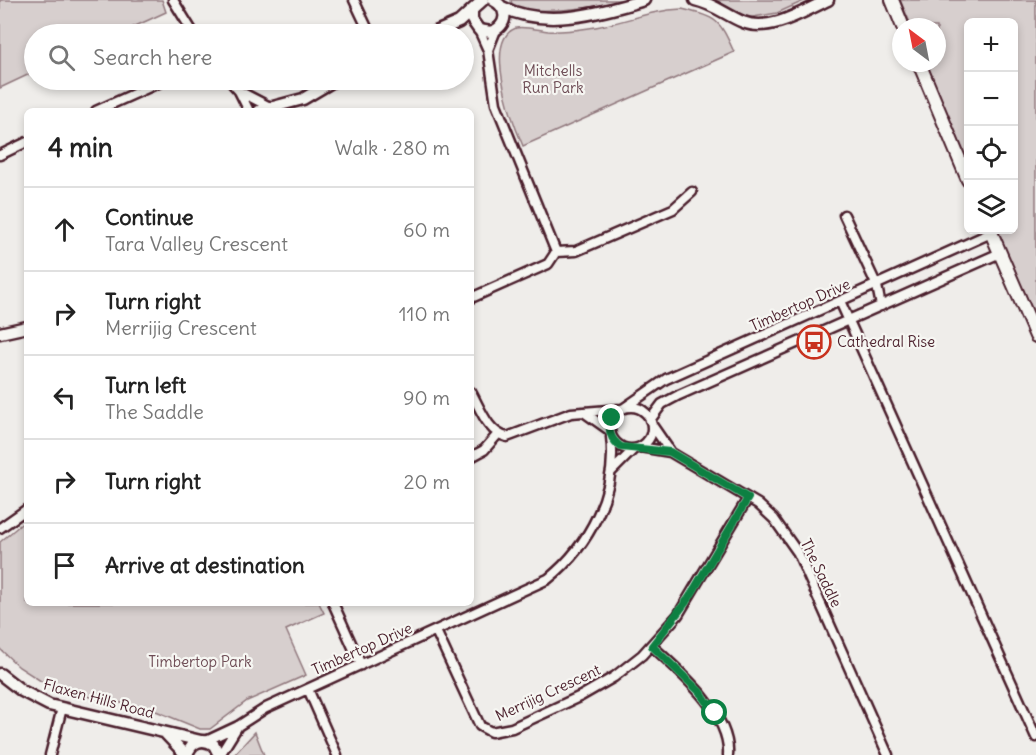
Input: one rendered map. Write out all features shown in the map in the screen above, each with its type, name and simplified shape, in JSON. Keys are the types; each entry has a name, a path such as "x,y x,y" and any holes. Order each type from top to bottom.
{"main road":[{"path":"892,0 899,18"},
{"path":"923,72 964,168"},
{"path":"991,234 1036,336"}],"street":[{"path":"173,0 188,24"},
{"path":"354,0 365,24"},
{"path":"499,3 524,15 565,17 589,14 644,0"},
{"path":"695,0 717,7 744,23 758,25 780,20 828,0"},
{"path":"455,24 479,3"},
{"path":"479,3 472,20 488,50 491,79 502,123 556,252"},
{"path":"488,50 504,17 499,3"},
{"path":"474,29 485,32 524,15"},
{"path":"103,108 143,90"},
{"path":"273,108 303,99 318,90"},
{"path":"239,91 268,108"},
{"path":"239,91 248,108"},
{"path":"296,108 303,99"},
{"path":"0,155 24,143"},
{"path":"556,252 576,251 673,209 692,192"},
{"path":"844,215 877,286 881,306"},
{"name":"Timbertop Drive","path":"623,409 666,379 877,286 984,234"},
{"path":"474,297 548,264 556,252"},
{"path":"583,412 610,434 621,447 637,448 650,437 651,422 657,408 669,399 1000,253"},
{"path":"840,302 1036,737"},
{"path":"0,333 24,328"},
{"path":"474,398 489,425 498,434 510,438 562,417 583,412 623,409 642,411 651,422"},
{"path":"610,434 612,418 623,409"},
{"name":"The Saddle","path":"651,422 670,452"},
{"path":"474,455 484,450 498,434"},
{"name":"Timbertop Drive","path":"204,741 238,726 266,708 548,579 568,563 594,523 611,473 610,434"},
{"name":"Timbertop Drive","path":"611,473 637,448"},
{"name":"The Saddle","path":"637,448 670,452 748,498 774,519 798,553 888,755"},
{"name":"Merrijig Crescent","path":"436,631 475,719 485,730 491,732 512,728 590,692 627,668 652,646 689,598 748,498"},
{"path":"0,528 24,511"},
{"path":"334,606 361,664"},
{"path":"652,646 708,703 725,738 729,755"},
{"name":"Flaxen Hills Road","path":"0,674 34,698 62,708 204,741"},
{"path":"308,689 337,755"},
{"path":"50,755 62,708"},
{"name":"Timbertop Drive","path":"220,755 238,726"},
{"name":"Flaxen Hills Road","path":"163,731 187,755"},
{"path":"187,755 193,744 204,741 214,745 220,755"}],"green space":[{"path":"0,0 162,0 166,12 140,24 24,24 24,77 0,88"},
{"path":"511,0 627,0 571,10 542,11 513,10"},
{"path":"715,0 806,0 777,13 747,18"},
{"path":"900,0 1036,0 1036,319 999,234 1018,234 1018,18 964,18 964,153 930,72 946,72 946,18 908,18"},
{"name":"Mitchells Run Park","path":"682,9 703,15 716,22 725,33 734,52 523,146 507,102 503,83 501,48 506,36 516,28 573,30"},
{"name":"Timbertop Park","path":"24,522 24,606 320,606 324,613 286,630 306,675 247,701 210,729 200,729 151,709 76,694 44,683 19,667 0,649 0,542"},
{"path":"255,732 264,755 234,755"}],"place":[{"name":"Cathedral Rise","path":"814,342"}],"route":[{"path":"612,418 609,430 611,437 621,447 651,448 670,452 748,498 678,615 652,646 700,692 715,713"}]}
